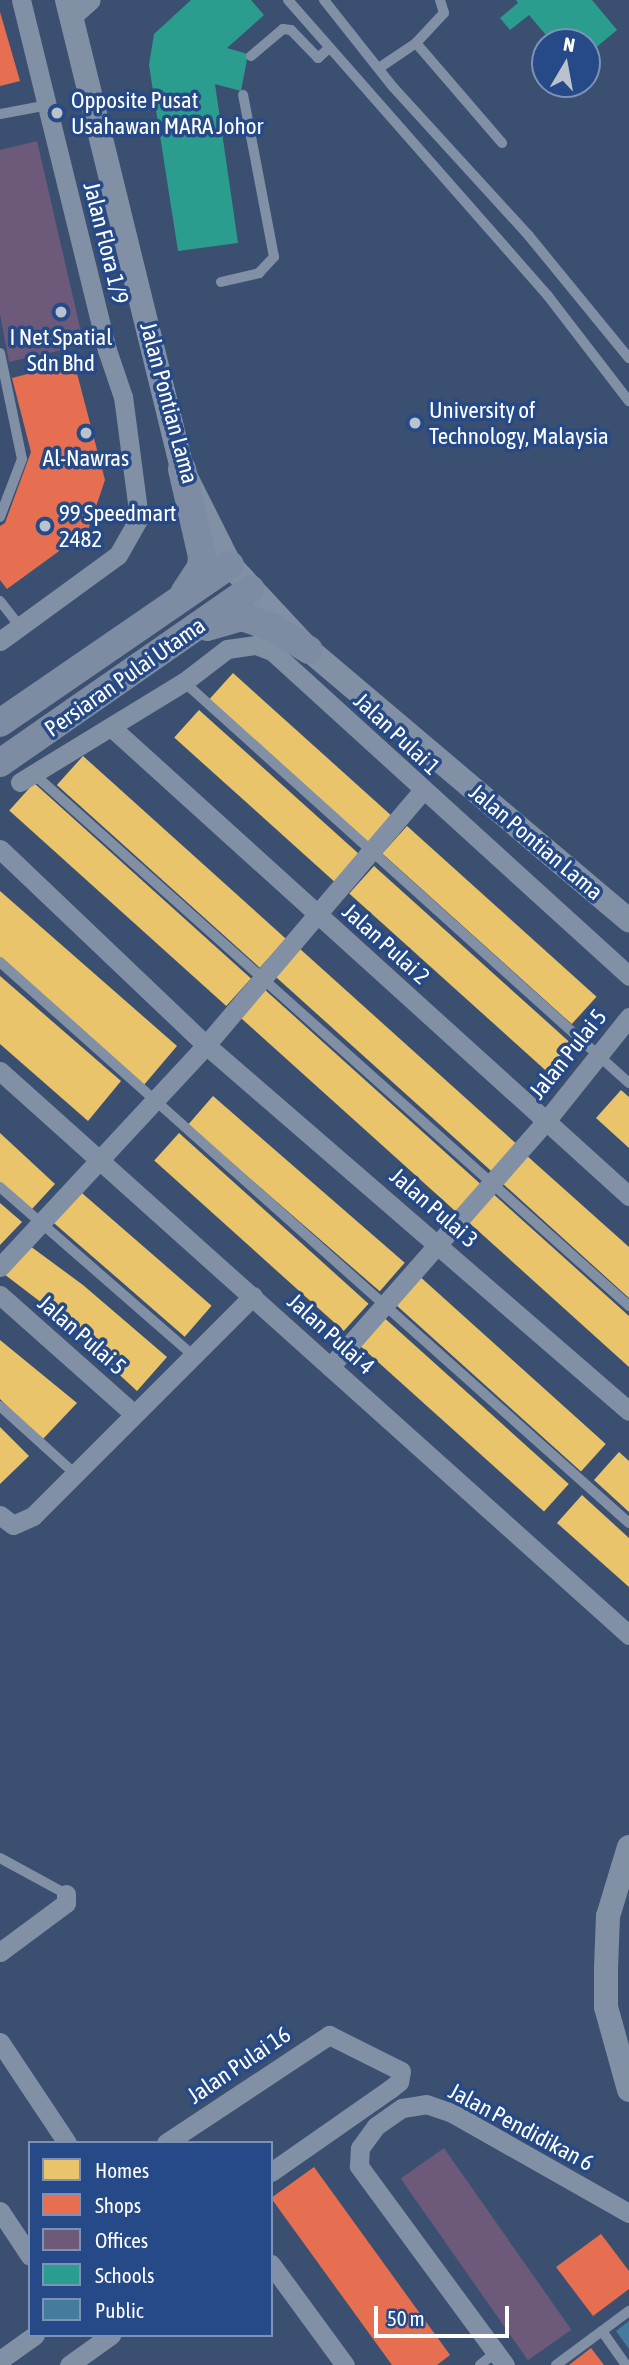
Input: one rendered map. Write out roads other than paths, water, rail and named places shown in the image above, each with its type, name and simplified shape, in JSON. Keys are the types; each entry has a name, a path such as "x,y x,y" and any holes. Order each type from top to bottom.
{"main road":[{"path":"171,607 189,588 202,556 182,469"},
{"name":"Persiaran Pulai Utama","path":"0,723 230,565"},
{"name":"Persiaran Pulai Utama","path":"18,773 179,639 250,590"},
{"path":"179,639 242,617 274,628 309,650"}],"street":[{"name":"Jalan Flora 1/9","path":"0,641 118,555 139,518 123,397 107,350 21,0"},
{"path":"70,9 91,0"},
{"name":"Jalan Pontian Lama","path":"70,9 182,469 230,565 250,590 309,650 629,920"},
{"name":"Jalan Pulai 1","path":"18,773 111,727 184,682 227,649 248,644 272,650 422,791 629,976"},
{"name":"Jalan Pulai 2","path":"111,727 629,1196"},
{"path":"0,1267 206,1045 422,791"},
{"name":"Jalan Pulai 3","path":"0,849 206,1045 629,1411"},
{"name":"Jalan Pulai 5","path":"330,1367 545,1121 629,1017"},
{"name":"Jalan Pulai 4","path":"0,1071 629,1634"},
{"name":"Jalan Pulai 5","path":"0,1295 132,1412"},
{"path":"6,1520 33,1516 132,1412 195,1356 253,1296"},
{"path":"629,1847 608,1916 606,2007 629,2090"},
{"path":"0,1952 66,1903 66,1894"},
{"name":"Jalan Pulai 16","path":"169,2141 330,2035 401,2071 399,2082 273,2171"},
{"path":"0,2042 66,2141"},
{"name":"Jalan Pendidikan 6","path":"501,2359 359,2165 360,2148 376,2126 402,2108 426,2104 453,2113 629,2213"},
{"path":"0,2211 28,2253"},
{"path":"273,2267 345,2365"},
{"path":"0,2360 32,2337"},
{"path":"69,2365 108,2337"}],"lane":[{"path":"288,0 328,49 548,296 629,401"},
{"path":"379,68 416,43 444,13 440,0"},
{"path":"330,2 379,68 529,236 629,358"},
{"path":"251,55 283,29 291,30 318,58 328,49"},
{"path":"416,43 502,142"},
{"path":"221,282 259,273 274,257 243,94"},
{"path":"0,114 47,105"},
{"path":"0,354 2,378 22,458 0,517"},
{"path":"0,601 20,627"},
{"path":"184,682 370,853 629,1083"},
{"path":"18,773 75,815 264,977 629,1306"},
{"path":"0,962 383,1307 629,1523"},
{"path":"0,1187 195,1356"},
{"path":"0,1406 73,1472"},
{"path":"0,1858 66,1894"},
{"path":"556,2365 629,2311"},
{"path":"602,2331 626,2365"},
{"path":"480,2365 501,2359"}],"place":[{"name":"Opposite Pusat Usahawan MARA Johor","path":"57,113"},
{"name":"I Net Spatial Sdn Bhd","path":"61,312"},
{"name":"University of Technology, Malaysia","path":"415,423"},
{"name":"Al-Nawras","path":"86,433"},
{"name":"99 Speedmart 2482","path":"45,526"}]}
